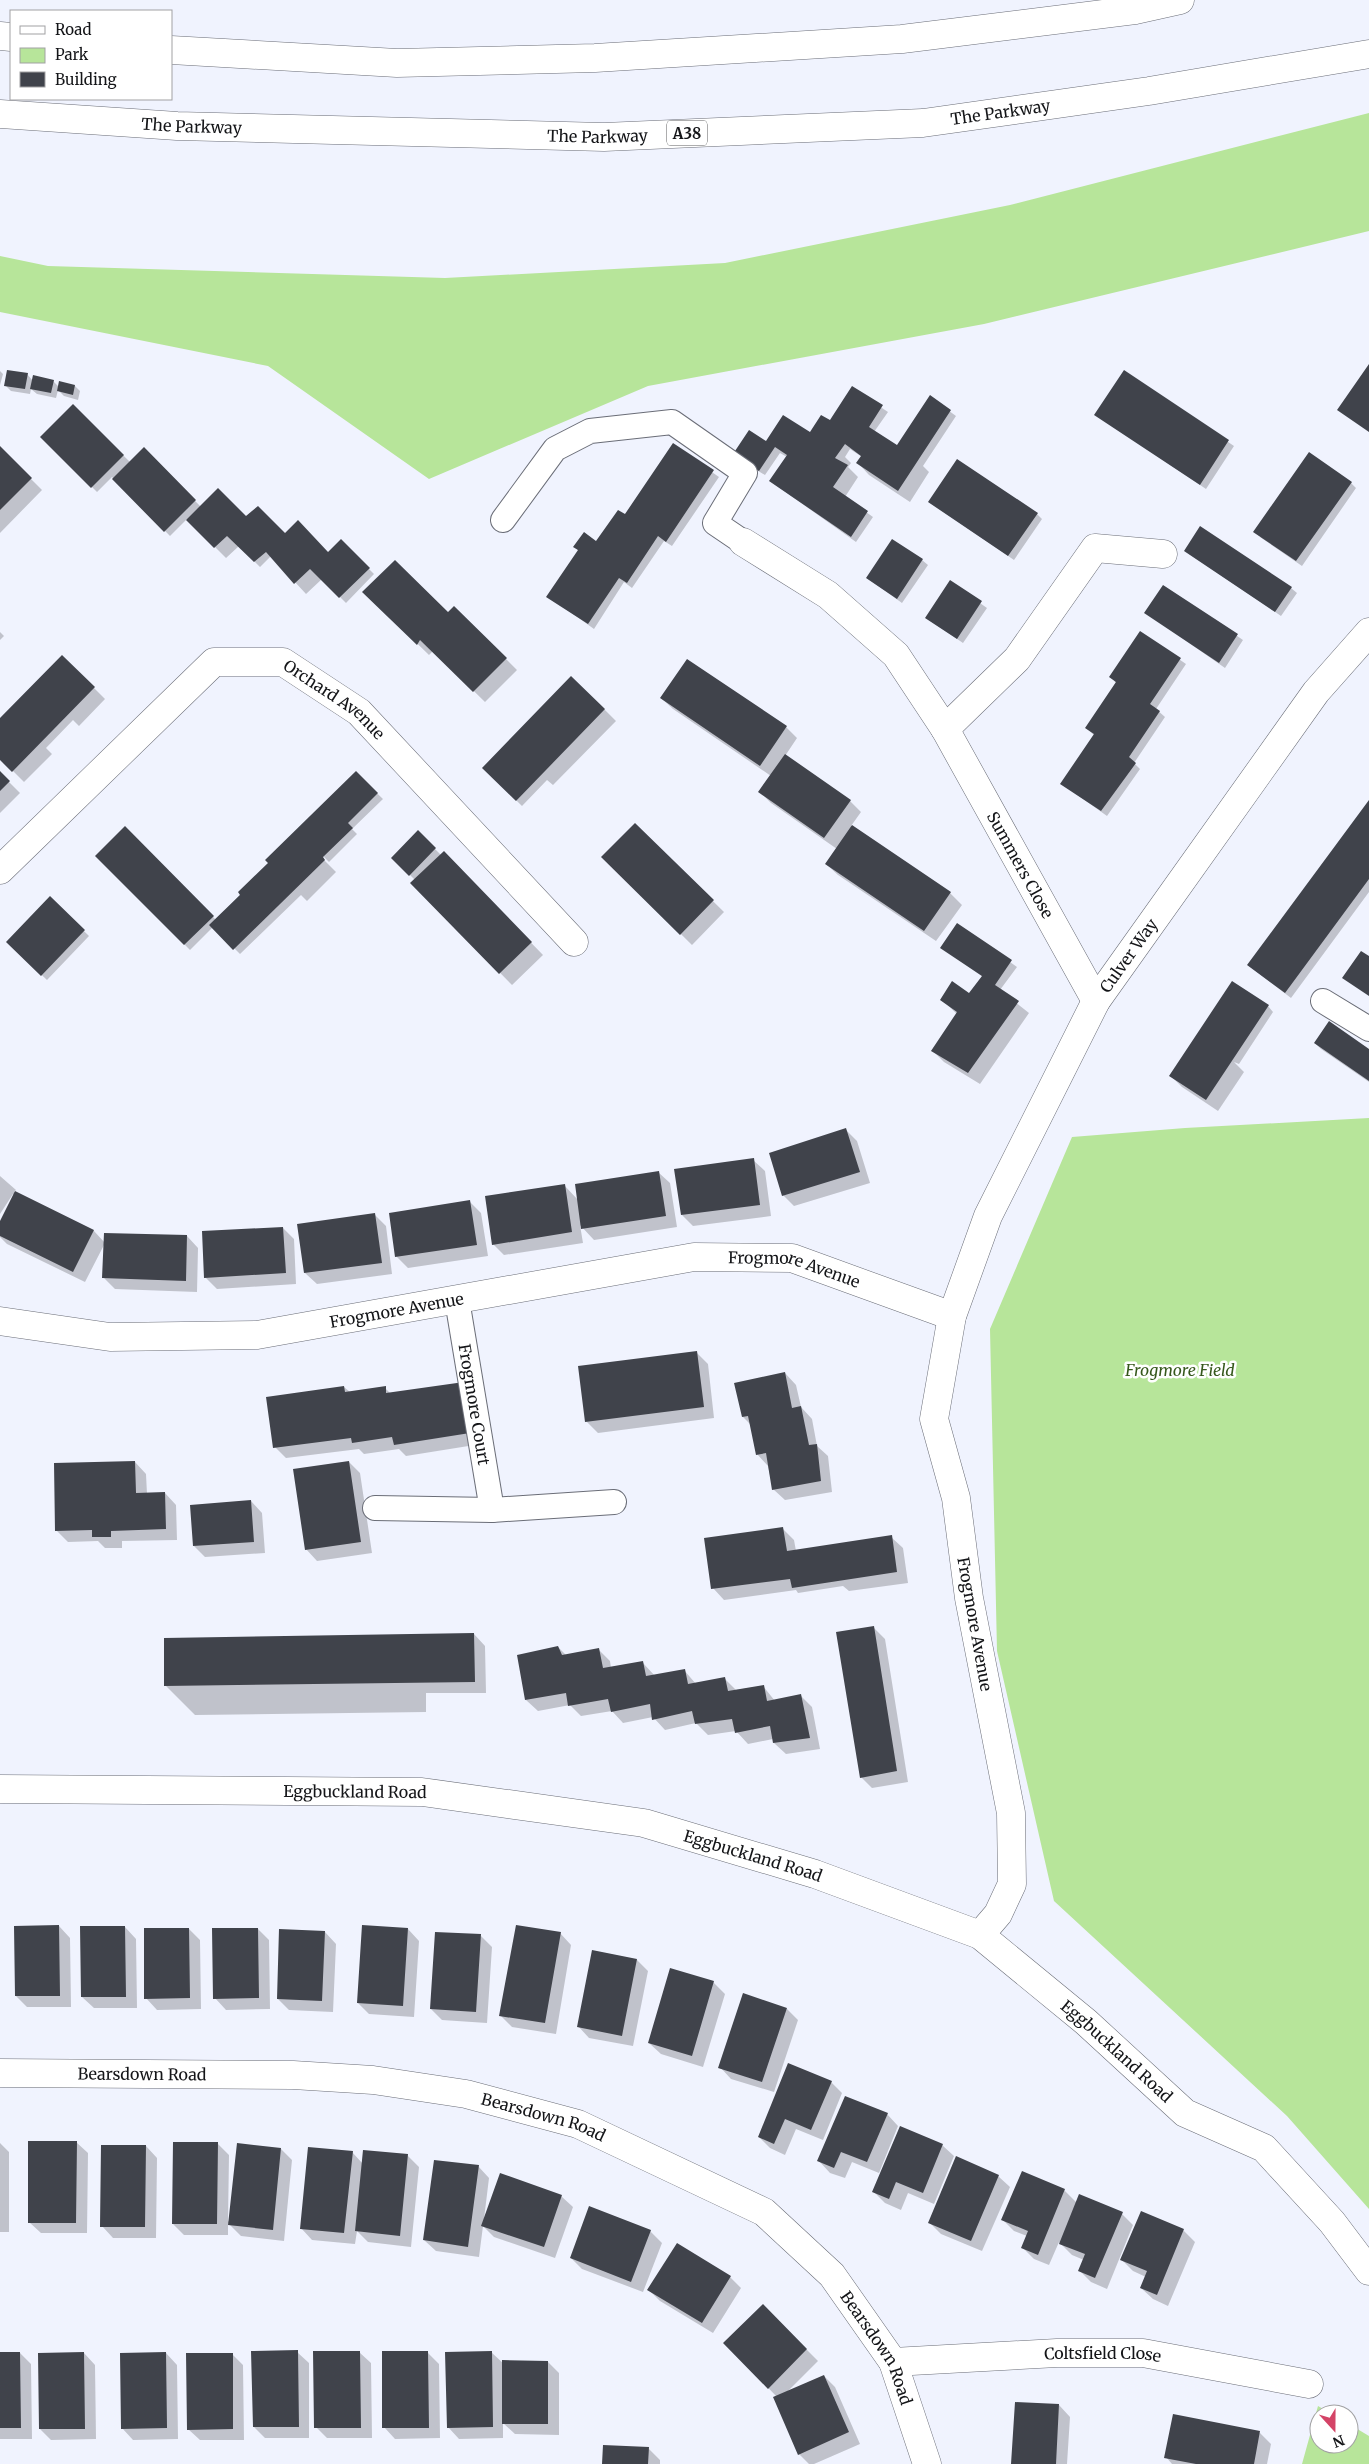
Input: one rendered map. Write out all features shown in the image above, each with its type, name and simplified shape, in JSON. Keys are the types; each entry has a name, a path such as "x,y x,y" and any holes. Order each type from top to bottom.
{"main road":[{"path":"172,50 398,63 595,58 902,39 1135,10 1180,0"},
{"name":"The Parkway","path":"0,114 177,126 614,137 923,123 1149,91 1369,54"},
{"name":"Summers Close","path":"743,542 828,595 896,655 945,729 1096,1001"},
{"path":"945,729 1017,659 1095,548 1162,554"},
{"name":"Culver Way","path":"952,1316 988,1216 1096,1001 1316,692 1369,632"},
{"name":"Orchard Avenue","path":"0,870 214,662 283,662 359,712 574,942"},
{"name":"Frogmore Avenue","path":"0,1321 110,1338 257,1335 694,1257 792,1258 952,1316 934,1419 956,1498 968,1598 1011,1813 1012,1884 998,1914 980,1935"},
{"name":"Eggbuckland Road","path":"0,1789 422,1792 613,1818 654,1826 816,1874 980,1935 1086,2022 1185,2113 1264,2148 1332,2222 1369,2271"},
{"name":"Bearsdown Road","path":"0,2074 293,2075 373,2080 466,2094 578,2124 764,2212 832,2275 894,2362 928,2464"},
{"name":"Coltsfield Close","path":"894,2362 1057,2353 1143,2353 1309,2384"}],"lane":[{"path":"503,520 555,449 590,431 672,422 745,472 715,523 743,542"},
{"path":"1323,1001 1369,1029"},
{"name":"Frogmore Court","path":"457,1300 492,1510"},
{"path":"375,1508 492,1510 614,1502"}],"green space":[{"path":"1369,113 1369,231 984,324 648,386 429,479 268,366 0,312 0,256 48,266 445,278 725,263 1010,205"},
{"name":"Frogmore Field","path":"1369,1118 1369,2209 1287,2116 1054,1901 997,1651 990,1329 1072,1137 1185,1128"},
{"path":"1359,2430 1369,2436 1369,2464 1302,2464 1309,2439 1309,2454 1359,2454"}],"building":[{"path":"1369,364 1369,432 1337,410"},
{"path":"7,370 28,373 25,389 4,386"},
{"path":"1124,370 1229,440 1200,485 1094,415"},
{"path":"33,375 54,380 51,393 30,389"},
{"path":"59,381 75,385 73,395 57,391"},
{"path":"852,386 883,405 869,427 897,445 930,395 951,410 898,491 856,463 861,456 845,444 835,458 848,465 833,487 868,511 851,537 769,481 787,455 775,447 759,471 733,454 749,430 766,441 783,415 810,432 821,415 830,420"},
{"path":"73,404 124,455 91,488 40,437"},
{"path":"673,443 714,470 666,542 658,536 627,583 619,578 588,624 546,597 578,550 573,547 584,532 596,541 618,510 625,514"},
{"path":"0,446 32,478 0,510"},
{"path":"144,447 196,500 164,532 112,479"},
{"path":"1309,452 1352,482 1296,561 1253,532"},
{"path":"957,459 1038,513 1008,556 928,502"},
{"path":"218,488 246,516 258,506 285,533 298,520 328,552 341,539 370,568 339,598 310,569 294,584 266,552 254,562 227,536 214,548 186,520"},
{"path":"1200,526 1292,587 1275,612 1184,551"},
{"path":"892,539 923,559 897,599 866,578"},
{"path":"395,560 448,612 454,606 507,658 473,692 420,640 417,645 362,592"},
{"path":"950,580 982,601 957,639 925,618"},
{"path":"1163,585 1238,634 1219,663 1144,613"},
{"path":"1140,631 1181,658 1150,704 1160,711 1129,757 1136,763 1101,811 1060,784 1094,734 1085,728 1116,682 1109,677"},
{"path":"62,655 95,687 12,772 0,760 0,718"},
{"path":"687,659 787,726 760,766 660,698"},
{"path":"571,676 605,709 516,801 482,768"},
{"path":"785,754 851,800 824,838 758,792"},
{"path":"0,771 10,781 0,791"},
{"path":"356,771 378,793 348,823 353,828 323,857 325,860 233,950 209,925 240,895 238,892 268,863 265,860"},
{"path":"1369,800 1369,879 1285,993 1247,965"},
{"path":"635,823 714,900 680,935 601,857"},
{"path":"852,825 951,892 924,931 825,864"},
{"path":"125,826 214,916 184,945 95,856"},
{"path":"418,830 436,848 409,876 391,858"},
{"path":"444,851 532,942 499,974 410,883"},
{"path":"50,896 85,930 41,976 6,942"},
{"path":"957,923 1012,960 995,985 1019,1001 968,1073 931,1051 957,1012 940,1000 952,981 969,993 982,976 940,948"},
{"path":"1361,951 1369,956 1369,996 1342,978"},
{"path":"1232,981 1269,1005 1206,1100 1169,1076"},
{"path":"1329,1021 1369,1049 1369,1081 1314,1043"},
{"path":"846,1128 860,1172 782,1196 769,1153"},
{"path":"754,1158 760,1205 681,1215 674,1169"},
{"path":"659,1171 666,1216 581,1229 575,1184"},
{"path":"565,1184 572,1232 492,1245 485,1196"},
{"path":"15,1191 94,1230 73,1272 0,1236 0,1221"},
{"path":"470,1200 477,1245 395,1257 389,1213"},
{"path":"375,1213 382,1263 304,1273 297,1224"},
{"path":"283,1227 286,1273 204,1278 202,1231"},
{"path":"104,1233 187,1235 186,1281 102,1278"},
{"path":"697,1351 704,1407 585,1422 578,1366"},
{"path":"785,1372 792,1408 801,1406 809,1445 817,1444 821,1481 772,1490 766,1453 756,1455 748,1416 742,1417 734,1383"},
{"path":"464,1382 470,1433 394,1445 392,1437 352,1443 351,1438 273,1448 266,1397 344,1386 345,1392 386,1386 386,1393"},
{"path":"135,1461 136,1493 165,1492 166,1529 111,1531 111,1537 92,1537 92,1530 55,1531 54,1463"},
{"path":"349,1461 361,1542 305,1550 293,1469"},
{"path":"251,1500 254,1542 193,1546 190,1505"},
{"path":"783,1527 787,1551 892,1535 897,1572 792,1588 790,1579 711,1589 704,1538"},
{"path":"874,1626 897,1771 860,1778 836,1632"},
{"path":"474,1633 475,1682 164,1686 164,1638"},
{"path":"558,1646 562,1655 599,1648 603,1668 643,1661 646,1676 685,1669 688,1684 725,1677 728,1691 764,1685 767,1701 801,1694 810,1738 773,1743 770,1726 735,1733 732,1719 695,1724 692,1711 652,1720 650,1704 611,1712 608,1699 568,1706 566,1693 525,1700 517,1655"},
{"path":"59,1925 60,1996 15,1996 14,1926"},
{"path":"362,1925 408,1928 403,2006 357,2003"},
{"path":"516,1925 561,1932 545,2023 499,2016"},
{"path":"80,1926 125,1926 126,1997 81,1997"},
{"path":"144,1928 189,1928 190,1998 144,1999"},
{"path":"212,1928 258,1928 259,1998 213,1999"},
{"path":"279,1929 325,1931 322,2001 277,1999"},
{"path":"435,1932 481,1934 476,2012 430,2009"},
{"path":"592,1950 637,1959 622,2036 577,2027"},
{"path":"670,1968 714,1981 692,2056 648,2043"},
{"path":"743,1993 787,2008 762,2082 718,2068"},
{"path":"788,2063 832,2081 811,2130 785,2119 774,2144 758,2137"},
{"path":"845,2096 888,2113 867,2162 841,2152 834,2168 817,2161"},
{"path":"900,2126 943,2144 923,2193 896,2182 889,2199 872,2192"},
{"path":"28,2141 77,2141 76,2223 28,2223"},
{"path":"173,2142 218,2142 217,2224 172,2224"},
{"path":"237,2143 281,2148 273,2230 228,2225"},
{"path":"101,2145 146,2145 145,2227 100,2227"},
{"path":"308,2147 353,2151 344,2233 300,2229"},
{"path":"363,2150 408,2154 400,2236 355,2231"},
{"path":"956,2156 999,2175 971,2241 928,2223"},
{"path":"434,2160 479,2165 468,2247 423,2240"},
{"path":"1022,2171 1065,2189 1038,2255 1021,2248 1028,2231 1001,2220"},
{"path":"500,2173 562,2195 544,2247 481,2226"},
{"path":"1079,2194 1123,2212 1095,2278 1078,2271 1085,2254 1059,2244"},
{"path":"589,2206 651,2230 631,2282 570,2258"},
{"path":"1141,2211 1184,2229 1157,2295 1140,2288 1147,2271 1120,2260"},
{"path":"677,2243 731,2276 702,2323 647,2290"},
{"path":"763,2304 807,2349 768,2389 723,2343"},
{"path":"298,2350 299,2427 253,2427 251,2351"},
{"path":"313,2351 360,2351 361,2428 314,2428"},
{"path":"382,2351 428,2351 429,2428 382,2428"},
{"path":"492,2351 493,2427 447,2428 445,2352"},
{"path":"0,2352 20,2352 21,2428 0,2428"},
{"path":"84,2352 85,2429 39,2429 38,2353"},
{"path":"166,2352 167,2428 121,2429 120,2353"},
{"path":"186,2353 233,2353 233,2429 187,2430"},
{"path":"502,2360 548,2361 548,2424 502,2424"},
{"path":"824,2375 849,2432 798,2455 773,2397"},
{"path":"1015,2402 1059,2404 1056,2464 1011,2464"},
{"path":"1173,2414 1260,2431 1254,2464 1196,2464 1164,2458"},
{"path":"603,2445 649,2447 648,2464 602,2464"}]}
